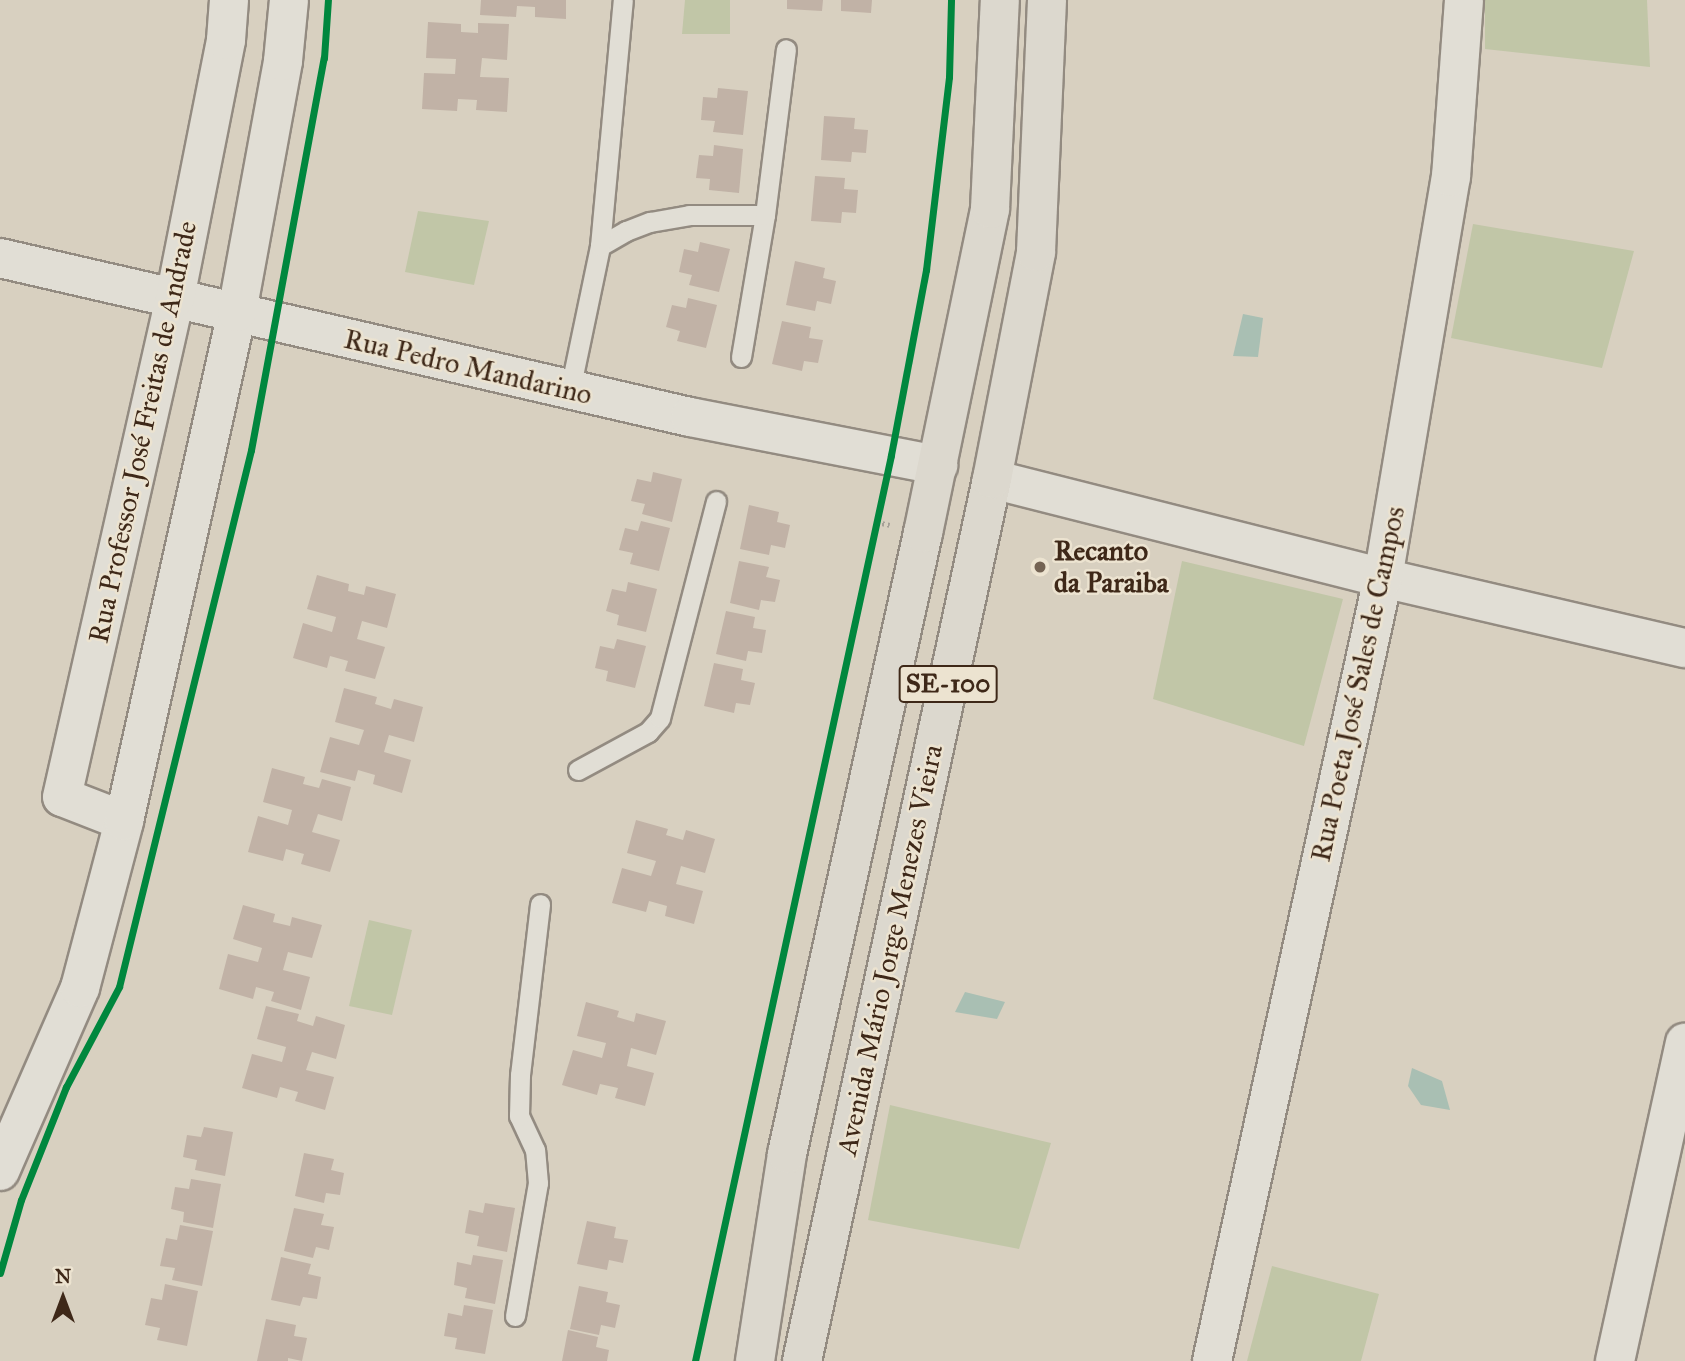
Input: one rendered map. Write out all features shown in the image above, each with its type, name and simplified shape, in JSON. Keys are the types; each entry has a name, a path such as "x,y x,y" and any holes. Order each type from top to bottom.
{"main road":[{"name":"Avenida Mário Jorge Menezes Vieira","path":"755,1361 787,1154 938,465 990,209 1000,0"},
{"name":"Avenida Mário Jorge Menezes Vieira","path":"802,1361 992,479 1036,252 1047,0"},
{"path":"990,209 1003,228 1036,252"}],"street":[{"name":"Rua Professor José Freitas de Andrade","path":"124,821 62,797 175,298 226,40 229,0"},
{"path":"0,1171 80,988 124,821 237,312 283,61 289,0"},
{"name":"Rua Poeta José Sales de Campos","path":"1212,1361 1384,578 1451,177 1464,0"},
{"name":"Rua Pedro Mandarino","path":"0,258 570,390 938,465"},
{"path":"992,479 1384,578 1685,648"},
{"path":"1615,1361 1685,1043"}],"lane":[{"path":"570,390 600,246 623,0"},
{"path":"741,357 765,215 786,49"},
{"path":"600,246 626,231 650,222 689,215 765,215"},
{"path":"578,770 648,732 660,718 716,501"},
{"path":"515,1316 538,1183 535,1150 519,1116 520,1076 540,904"}],"path":[{"path":"874,536 880,509"}],"shaded area":[{"path":"685,0 730,0 730,34 682,34"},
{"path":"1485,0 1647,0 1650,67 1485,49"},
{"path":"418,211 489,221 474,285 405,272"},
{"path":"1473,224 1634,251 1602,368 1451,338"},
{"path":"1243,314 1263,318 1258,357 1233,356"},
{"path":"1182,561 1343,599 1304,746 1153,699"},
{"path":"369,920 412,930 392,1015 349,1006"},
{"path":"965,992 1005,1002 997,1019 955,1012"},
{"path":"1412,1068 1442,1081 1450,1110 1421,1105 1408,1086"},
{"path":"890,1105 1051,1143 1019,1249 868,1220"},
{"path":"1272,1266 1379,1294 1361,1361 1247,1361"}],"building":[{"path":"481,0 566,0 566,19 535,17 535,7 517,6 516,17 480,15"},
{"path":"787,0 823,0 822,11 787,9"},
{"path":"841,0 872,0 871,13 841,11"},
{"path":"428,22 461,24 461,32 478,33 478,23 509,24 507,60 482,58 480,77 509,78 507,112 476,110 477,100 458,99 457,111 422,109 424,73 455,74 456,59 426,58"},
{"path":"718,88 748,91 743,135 713,132 715,121 701,120 703,97 717,98"},
{"path":"824,116 855,118 854,129 868,130 866,153 852,152 851,162 821,160"},
{"path":"714,145 743,149 739,193 709,190 710,179 696,178 699,155 713,156"},
{"path":"815,176 845,178 844,189 858,190 856,213 842,212 841,223 811,221"},
{"path":"700,242 730,249 719,292 689,285 692,275 679,272 684,249 698,252"},
{"path":"795,261 825,268 823,278 836,281 831,304 817,301 815,311 786,305"},
{"path":"688,298 717,305 706,348 677,341 680,331 666,327 672,305 686,308"},
{"path":"782,321 811,327 809,338 823,340 818,363 804,361 802,371 772,364"},
{"path":"653,472 682,479 672,522 642,514 645,504 631,501 637,479 651,482"},
{"path":"749,505 779,512 777,522 790,525 785,548 771,545 769,555 740,549"},
{"path":"641,521 670,528 659,571 630,564 633,553 619,550 625,528 638,531"},
{"path":"739,561 769,567 766,577 780,580 775,602 761,600 759,610 730,603"},
{"path":"317,575 349,584 348,591 364,595 366,586 396,594 387,628 362,621 357,639 385,647 375,679 345,671 348,661 330,656 327,668 293,658 303,623 332,632 336,617 307,609"},
{"path":"628,582 657,589 646,632 617,625 619,615 606,611 612,589 626,592"},
{"path":"726,611 755,617 753,628 766,630 762,653 748,651 746,661 716,654"},
{"path":"617,639 646,646 635,688 606,681 608,671 595,668 600,646 614,649"},
{"path":"714,663 743,669 741,680 755,683 750,705 736,703 734,713 704,706"},
{"path":"344,688 377,697 375,704 391,709 394,699 423,707 414,742 389,735 384,752 411,760 402,793 373,784 375,775 358,770 355,781 320,772 330,737 359,745 364,730 335,722"},
{"path":"272,768 305,777 303,784 319,788 322,779 351,787 342,821 318,814 312,832 340,840 330,872 301,864 304,854 286,849 283,861 248,852 258,816 288,825 292,810 263,802"},
{"path":"636,820 668,829 666,835 683,840 686,830 715,839 705,873 681,866 676,884 703,891 694,924 665,916 667,906 649,901 646,912 612,903 622,868 651,876 656,861 627,853"},
{"path":"243,905 275,914 273,922 290,926 292,917 322,925 312,958 288,952 283,970 310,977 301,1010 271,1001 274,992 256,987 253,999 219,989 228,954 258,962 262,948 233,939"},
{"path":"586,1002 619,1011 617,1017 634,1022 636,1013 666,1021 656,1055 631,1048 627,1066 654,1073 645,1106 615,1098 618,1088 600,1084 597,1095 562,1085 573,1050 602,1058 606,1043 577,1036"},
{"path":"266,1006 299,1014 297,1021 313,1026 316,1016 345,1025 336,1059 312,1052 306,1070 334,1077 325,1110 295,1101 298,1092 280,1087 277,1098 242,1088 252,1054 282,1062 286,1047 257,1039"},
{"path":"204,1127 233,1132 225,1176 195,1170 197,1160 183,1157 187,1135 201,1137"},
{"path":"304,1153 334,1159 331,1170 344,1173 340,1195 326,1193 324,1203 295,1196"},
{"path":"191,1179 221,1184 213,1228 183,1222 184,1212 171,1209 175,1187 189,1189"},
{"path":"485,1203 515,1208 507,1252 477,1246 479,1236 465,1233 469,1210 483,1213"},
{"path":"294,1208 324,1214 321,1225 334,1227 329,1250 316,1247 313,1258 284,1251"},
{"path":"587,1221 616,1227 614,1238 628,1240 623,1263 609,1260 607,1270 577,1264"},
{"path":"180,1225 213,1231 202,1286 172,1280 175,1268 160,1266 166,1238 177,1240"},
{"path":"473,1255 503,1260 495,1304 465,1298 467,1288 454,1285 457,1262 471,1265"},
{"path":"281,1257 311,1264 308,1274 321,1277 317,1299 303,1297 300,1306 271,1300"},
{"path":"165,1284 198,1291 187,1346 157,1340 160,1328 145,1325 151,1298 162,1300"},
{"path":"579,1286 608,1292 606,1302 620,1305 615,1328 601,1325 599,1335 570,1329"},
{"path":"464,1305 493,1310 485,1354 455,1349 457,1338 444,1336 448,1313 462,1316"},
{"path":"266,1319 296,1325 294,1336 307,1338 302,1361 288,1358 288,1361 257,1361"},
{"path":"568,1330 598,1337 596,1347 609,1350 607,1361 562,1361"}],"cycle path":[{"path":"0,1273 21,1200 66,1087 119,987 251,450 324,58 328,0"},
{"path":"695,1361 891,455 926,270 949,77 951,0"}],"place":[{"name":"Recanto da Paraiba","path":"1040,567"}]}
